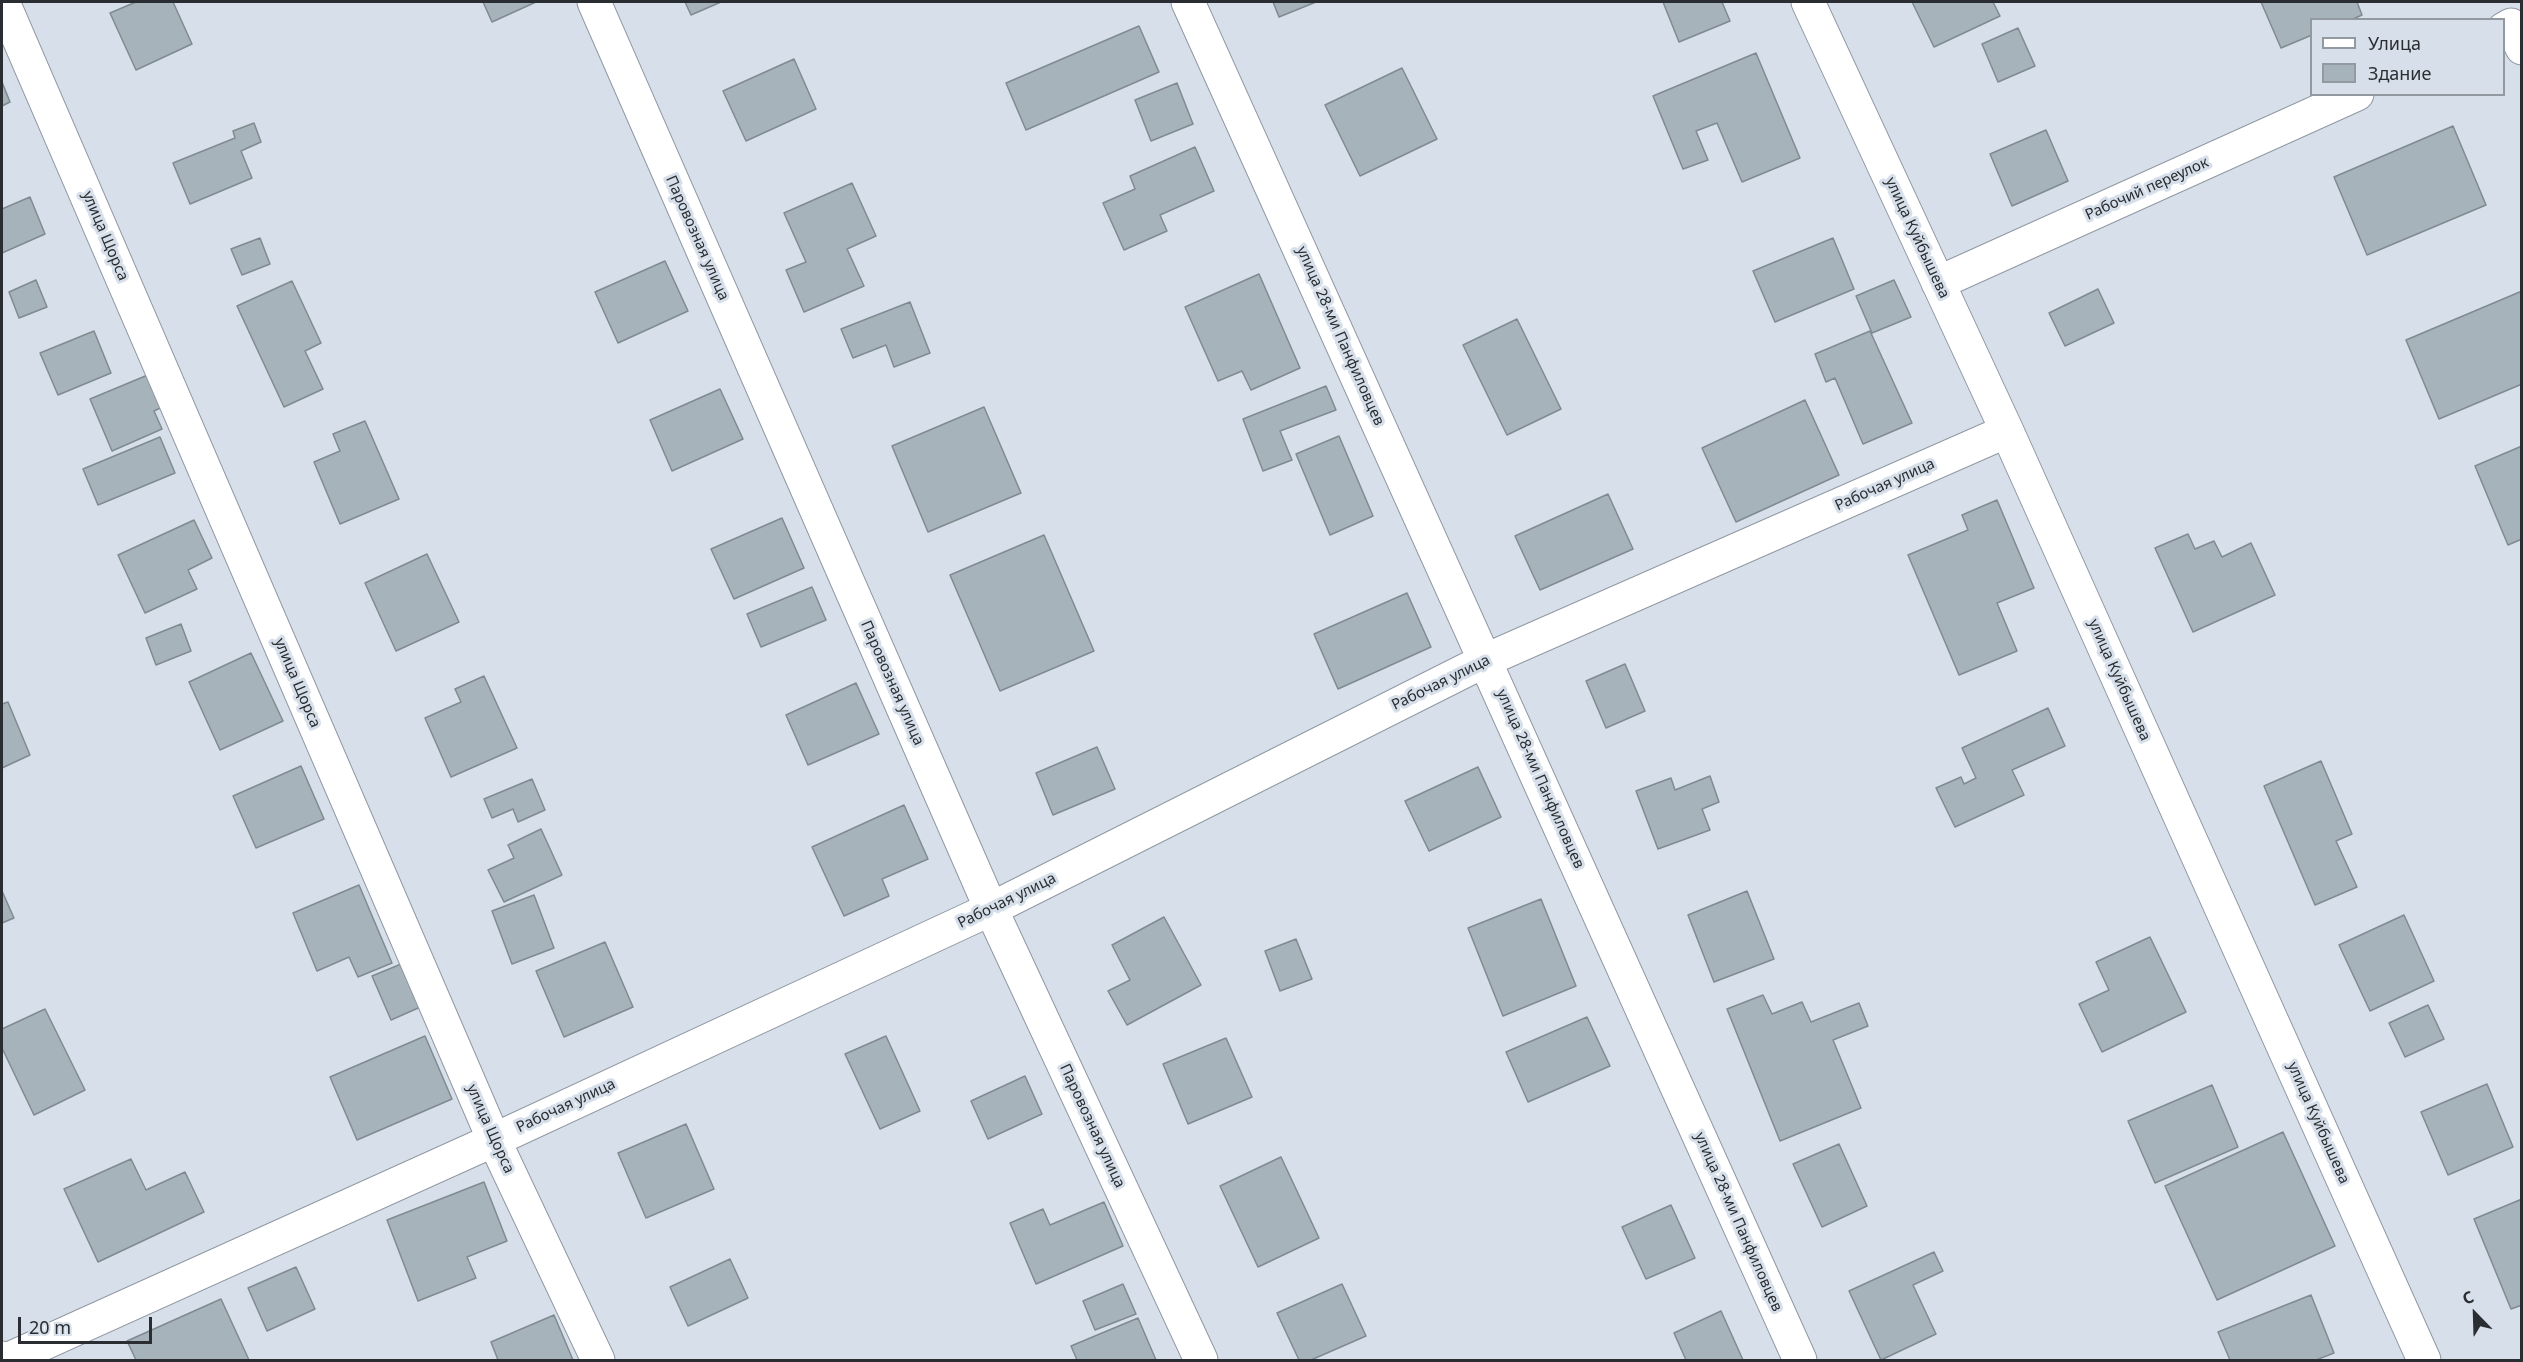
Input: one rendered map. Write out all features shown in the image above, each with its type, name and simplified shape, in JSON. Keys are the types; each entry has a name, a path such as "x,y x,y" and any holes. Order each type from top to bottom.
{"street":[{"name":"улица Щорса","path":"3,2 494,1140 598,1360"},
{"name":"Паровозная улица","path":"594,2 991,909 1201,1360"},
{"name":"улица 28-ми Панфиловцев","path":"1188,2 1800,1360"},
{"name":"улица Куйбышева","path":"1808,2 2007,431 2424,1360"},
{"name":"Рабочий переулок","path":"1938,283 2353,96"},
{"name":"Рабочая улица","path":"5,1355 494,1140 991,909 1486,660 2007,431"}],"building":[{"path":"136,2 173,2 192,44 136,70 110,13"},
{"path":"483,2 536,2 492,22"},
{"path":"685,2 721,2 691,15"},
{"path":"1273,2 1316,2 1279,17"},
{"path":"1663,2 1722,2 1730,21 1679,42"},
{"path":"1912,2 1993,2 2000,16 1934,47"},
{"path":"2261,2 2357,2 2362,15 2355,18 2310,18 2310,36 2281,48"},
{"path":"1139,26 1159,72 1026,130 1006,83"},
{"path":"2018,28 2035,66 1998,82 1982,44"},
{"path":"1756,53 1800,158 1742,182 1717,123 1696,131 1708,160 1683,169 1653,96"},
{"path":"794,59 816,109 746,141 723,91"},
{"path":"1402,68 1437,139 1360,176 1325,105"},
{"path":"2,82 10,102 2,106"},
{"path":"1177,83 1193,124 1151,141 1135,100"},
{"path":"254,123 261,142 241,151 252,178 190,204 173,163 235,138 233,131"},
{"path":"2453,126 2486,205 2367,255 2334,177"},
{"path":"2046,130 2068,181 2012,206 1990,154"},
{"path":"1195,147 1214,191 1160,215 1167,231 1124,250 1103,203 1135,189 1130,176"},
{"path":"852,183 876,236 847,249 864,286 804,312 786,270 806,262 784,213"},
{"path":"30,197 45,234 2,253 2,209"},
{"path":"260,238 270,264 242,275 231,249"},
{"path":"1833,238 1854,289 1775,322 1753,271"},
{"path":"665,261 688,311 618,343 595,292"},
{"path":"1259,274 1300,368 1251,390 1242,371 1218,381 1185,307"},
{"path":"36,280 47,307 19,318 9,292"},
{"path":"1894,280 1911,317 1872,333 1856,296"},
{"path":"292,281 321,343 305,351 323,389 284,407 237,306"},
{"path":"2098,289 2114,323 2065,346 2049,313"},
{"path":"2522,291 2522,384 2439,419 2406,340"},
{"path":"910,302 930,353 894,367 886,345 853,358 841,329"},
{"path":"1517,319 1561,409 1507,435 1463,345"},
{"path":"94,331 111,373 58,395 40,353"},
{"path":"1870,331 1912,423 1863,444 1835,378 1826,382 1815,354"},
{"path":"155,372 169,404 154,411 162,429 112,451 90,399"},
{"path":"1326,386 1336,410 1280,431 1292,460 1263,471 1243,419"},
{"path":"720,389 743,439 672,471 650,420"},
{"path":"1805,400 1839,475 1736,522 1702,448"},
{"path":"984,407 1021,493 928,532 892,446"},
{"path":"365,421 399,499 340,524 314,462 340,451 333,434"},
{"path":"1339,436 1373,516 1330,535 1296,454"},
{"path":"160,437 175,473 98,505 83,469"},
{"path":"2522,446 2522,539 2508,545 2475,466"},
{"path":"1608,494 1633,549 1540,590 1515,536"},
{"path":"1997,500 2034,588 1997,603 2017,651 1959,675 1908,555 1968,530 1962,515"},
{"path":"782,518 804,568 734,599 711,549"},
{"path":"194,520 212,558 188,570 197,589 145,613 118,555"},
{"path":"2188,534 2195,549 2214,541 2222,557 2251,543 2275,595 2193,632 2155,548"},
{"path":"1044,535 1094,651 1000,691 950,575"},
{"path":"427,554 459,622 396,651 365,583"},
{"path":"812,587 826,620 761,647 747,614"},
{"path":"1407,593 1431,647 1338,689 1314,634"},
{"path":"181,624 191,651 156,665 146,638"},
{"path":"251,653 283,721 220,750 189,682"},
{"path":"1625,664 1645,711 1606,728 1586,681"},
{"path":"484,676 517,748 451,777 425,718 461,702 455,689"},
{"path":"856,683 879,734 808,765 786,715"},
{"path":"8,702 30,755 2,768 2,704"},
{"path":"2048,708 2065,746 2012,770 2024,795 1955,827 1936,788 1961,777 1964,784 1976,778 1962,748"},
{"path":"1097,747 1115,789 1053,815 1036,773"},
{"path":"2321,761 2352,834 2336,841 2357,887 2315,905 2264,786"},
{"path":"301,766 324,819 256,848 233,796"},
{"path":"1478,767 1501,817 1429,851 1405,801"},
{"path":"1710,776 1719,802 1702,809 1710,830 1658,849 1636,791 1671,778 1675,790"},
{"path":"532,779 545,810 518,822 513,809 492,818 484,799"},
{"path":"904,805 928,859 882,879 889,896 844,916 812,847"},
{"path":"541,829 562,875 504,902 488,870 514,858 508,845"},
{"path":"359,885 392,963 358,977 349,957 317,971 293,913"},
{"path":"2,891 14,918 2,923"},
{"path":"1747,891 1774,959 1714,982 1688,915"},
{"path":"534,895 554,948 512,964 492,911"},
{"path":"1541,899 1576,986 1503,1016 1468,928"},
{"path":"2404,915 2434,981 2370,1011 2339,945"},
{"path":"1164,917 1201,985 1127,1025 1108,991 1130,980 1112,945"},
{"path":"2150,937 2186,1012 2102,1052 2079,1004 2109,990 2096,962"},
{"path":"1296,939 1312,979 1280,991 1265,951"},
{"path":"605,942 633,1007 564,1037 536,971"},
{"path":"406,962 425,1005 391,1020 372,976"},
{"path":"1763,995 1772,1014 1802,1002 1811,1022 1859,1003 1868,1026 1833,1040 1861,1108 1780,1141 1727,1009"},
{"path":"2428,1005 2444,1039 2405,1057 2389,1023"},
{"path":"45,1009 85,1090 34,1115 2,1048 2,1029"},
{"path":"1587,1017 1610,1066 1528,1102 1506,1052"},
{"path":"425,1036 452,1099 357,1140 330,1077"},
{"path":"886,1036 920,1111 880,1129 845,1054"},
{"path":"1226,1038 1252,1097 1188,1124 1163,1064"},
{"path":"1025,1076 1042,1114 988,1139 971,1101"},
{"path":"2487,1084 2513,1147 2448,1175 2421,1112"},
{"path":"2212,1085 2238,1147 2155,1183 2128,1121"},
{"path":"686,1124 714,1189 646,1218 618,1153"},
{"path":"2283,1132 2335,1246 2217,1300 2165,1186"},
{"path":"1839,1144 1867,1206 1822,1227 1793,1164"},
{"path":"1281,1157 1319,1238 1258,1267 1220,1186"},
{"path":"131,1159 146,1190 185,1172 204,1212 98,1262 64,1189"},
{"path":"484,1182 507,1241 467,1257 476,1278 418,1301 387,1220"},
{"path":"2522,1199 2522,1305 2511,1309 2474,1219"},
{"path":"1104,1202 1123,1246 1036,1284 1010,1223 1043,1209 1050,1225"},
{"path":"1671,1205 1695,1258 1646,1279 1622,1227"},
{"path":"1934,1252 1943,1271 1913,1285 1936,1334 1881,1360 1849,1291"},
{"path":"730,1259 748,1298 688,1326 670,1287"},
{"path":"296,1267 315,1309 267,1331 248,1288"},
{"path":"1123,1284 1136,1314 1095,1330 1083,1301"},
{"path":"1342,1284 1366,1336 1311,1360 1299,1360 1277,1313"},
{"path":"2311,1295 2334,1353 2316,1360 2230,1360 2218,1332"},
{"path":"221,1299 249,1360 136,1360 127,1341"},
{"path":"1721,1311 1743,1360 1686,1360 1674,1333"},
{"path":"554,1315 573,1360 498,1360 491,1342"},
{"path":"1138,1318 1156,1360 1077,1360 1071,1346"}]}
